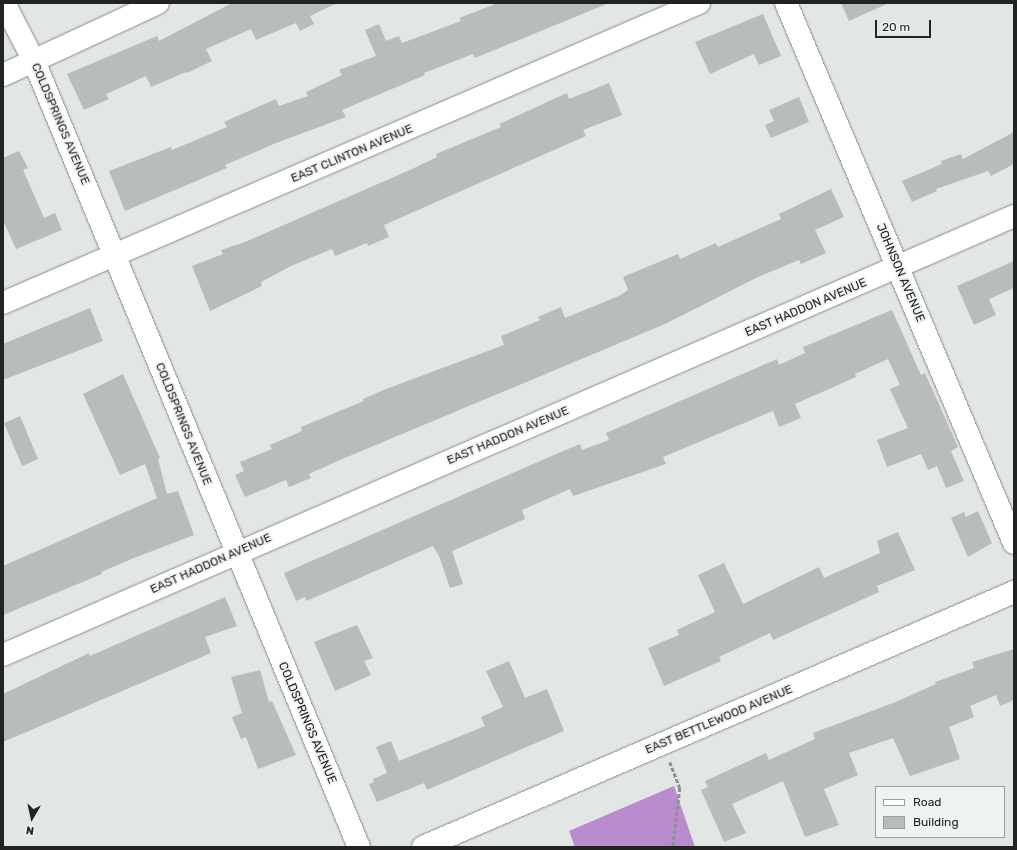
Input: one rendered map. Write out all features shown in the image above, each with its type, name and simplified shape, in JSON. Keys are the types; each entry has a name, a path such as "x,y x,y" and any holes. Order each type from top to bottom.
{"street":[{"name":"COLDSPRINGS AVENUE","path":"4,3 34,61 236,553 359,847"},
{"path":"3,75 158,3"},
{"name":"EAST CLINTON AVENUE","path":"3,303 699,3"},
{"name":"JOHNSON AVENUE","path":"786,3 1014,543"},
{"name":"EAST HADDON AVENUE","path":"3,655 898,268 1014,216"},
{"name":"EAST BETTLEWOOD AVENUE","path":"423,847 1014,592"}],"path":[{"path":"662,744 680,788 673,847"}],"shaded area":[{"path":"674,786 695,847 575,847 569,831"}],"building":[{"path":"232,3 337,3 310,16 314,24 300,31 296,23 256,40 251,29 206,49 212,61 187,73 186,72 151,87 146,76 106,94 109,99 84,110 67,74 157,36 159,41"},
{"path":"498,3 609,3 475,58 473,54 424,73 425,75 342,110 346,117 276,143 225,165 227,168 125,211 109,171 171,147 172,150 227,127 224,122 276,99 279,106 308,96 306,92 342,75 339,70 376,56 365,30 379,24 386,41 399,36 402,43 461,21 459,18"},
{"path":"841,3 889,3 849,21"},
{"path":"763,14 781,56 759,65 754,54 710,74 695,42"},
{"path":"609,83 622,115 583,130 586,136 384,225 389,237 368,246 367,243 335,256 332,249 291,266 261,282 262,286 210,311 192,266 223,254 221,250 245,242 410,170 437,157 436,154 501,127 499,124 567,93 569,99"},
{"path":"799,97 809,122 771,138 765,125 774,121 769,110"},
{"path":"1014,132 1014,164 991,176 988,171 936,189 937,191 912,202 902,181 942,164 941,161 961,154 963,159"},
{"path":"19,151 28,168 23,170 44,218 55,213 62,230 16,249 3,220 3,158"},
{"path":"831,189 844,217 815,230 826,253 801,264 799,260 758,277 665,324 340,460 309,474 311,478 289,487 286,480 245,497 235,475 244,471 240,462 272,449 270,445 302,431 301,427 364,401 363,399 386,389 504,345 501,336 540,320 538,317 561,307 565,318 619,296 628,290 623,277 678,254 680,259 716,243 718,247 781,219 779,214"},
{"path":"1014,261 1014,288 989,299 996,315 974,325 957,286"},
{"path":"90,308 103,341 3,380 3,344"},
{"path":"892,310 921,375 925,373 958,447 951,451 964,481 946,488 937,466 928,470 921,454 887,467 877,440 908,428 890,389 900,385 888,359 855,374 856,377 795,404 801,418 779,427 773,411 663,457 666,464 573,496 570,489 522,510 525,519 452,551 463,584 450,588 439,556 433,546 311,599 306,601 305,597 296,601 284,573 580,444 582,450 609,440 606,433 777,359 779,365 805,353 803,347"},
{"path":"123,374 160,458 158,459 167,494 178,491 194,535 134,558 101,572 102,574 3,615 3,566 157,498 145,464 120,475 83,394"},
{"path":"20,416 38,459 22,466 4,423"},
{"path":"978,511 992,543 968,557 951,518 964,512 966,517"},
{"path":"898,532 915,570 877,586 879,592 773,640 770,633 719,657 721,661 664,686 648,648 679,635 677,630 715,612 698,575 724,563 743,604 819,567 824,578 880,553 877,541"},
{"path":"225,597 237,626 205,637 211,653 3,742 3,694 89,653 90,656"},
{"path":"357,625 373,658 364,661 371,675 335,691 314,642"},
{"path":"1014,649 1014,700 1000,706 996,695 970,706 974,717 949,727 960,759 910,776 893,738 849,753 858,775 824,789 839,825 805,837 783,781 732,804 746,833 724,842 701,790 708,787 705,781 766,753 769,760 815,739 813,733 893,703 936,684 935,682 974,668 972,662"},
{"path":"509,661 525,698 547,689 564,731 427,790 424,783 377,802 369,784 374,782 373,779 387,773 376,747 391,741 399,761 485,726 481,717 503,707 486,671"},
{"path":"260,670 269,702 272,701 296,755 258,769 246,737 241,739 232,717 242,713 231,677"}]}
